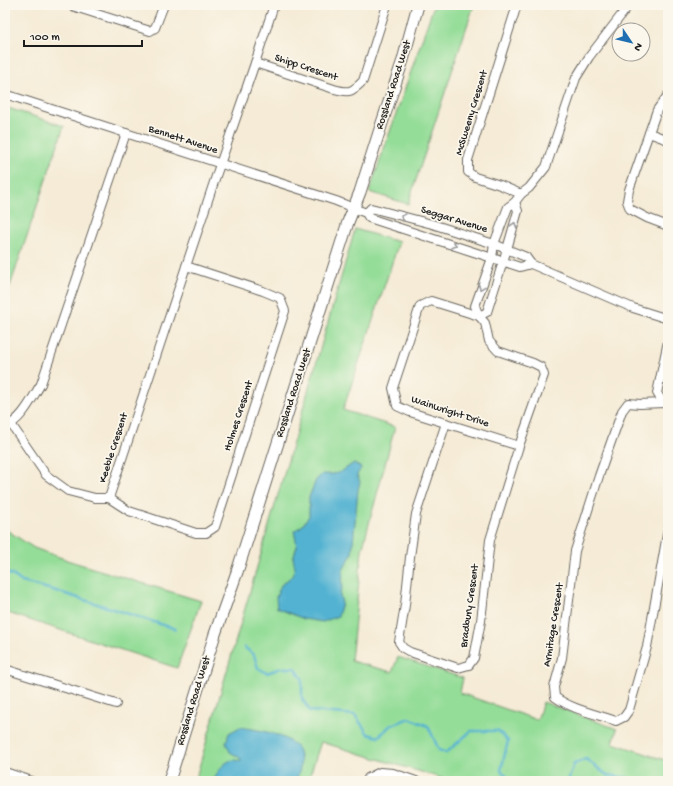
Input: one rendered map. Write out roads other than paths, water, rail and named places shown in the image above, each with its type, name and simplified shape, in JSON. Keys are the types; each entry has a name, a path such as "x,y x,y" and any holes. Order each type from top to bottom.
{"main road":[{"name":"Rossland Road West","path":"169,781 348,222 403,60 418,5"}],"street":[{"path":"69,5 150,31 155,28 164,5"},
{"name":"Keeble Crescent","path":"126,133 41,384 28,406 18,418 8,426 46,475 68,491 95,498 109,498 274,5"},
{"name":"Shipp Crescent","path":"255,63 340,91 346,92 354,90 363,81 387,5"},
{"name":"McSweeny Crescent","path":"517,5 468,160 468,172 475,177 521,194"},
{"path":"494,244 508,207 516,202 521,194 529,188 546,167 576,78 589,57 629,5"},
{"name":"Bennett Avenue","path":"5,94 221,163 354,208"},
{"path":"668,95 657,110 629,190 627,201 630,209 647,218 668,226"},
{"path":"649,133 668,140"},
{"path":"480,316 487,312 503,262 518,210 516,202"},
{"name":"Seggar Avenue","path":"354,208 366,213 369,218 503,262 520,267 531,264"},
{"name":"Seggar Avenue","path":"366,213 371,208 432,224 494,244 526,256 531,264 584,287 633,308 668,319"},
{"name":"Bradbury Crescent","path":"446,423 416,514 399,642 403,648 410,652 458,668 469,665 474,658 481,620 490,540 519,446 544,375 541,367 533,362 498,351 490,341 485,324 475,306 492,258 494,244"},
{"name":"Holmes Crescent","path":"109,498 129,511 196,533 206,532 215,527 285,311 280,298 186,266"},
{"name":"Wainwright Drive","path":"480,316 432,300 420,306 393,388 397,406 410,412 519,446"},
{"path":"666,405 658,393 668,341"},
{"path":"666,405 668,396"},
{"name":"Armitage Crescent","path":"666,405 628,403 622,411 599,476 575,551 562,658 554,687 555,697 564,704 616,721 624,717 629,710 647,647 668,529"},
{"path":"5,669 116,704"},
{"path":"5,772 32,781"},
{"path":"367,781 368,778 380,772 393,774 416,781"}],"water":[{"path":"354,463 361,468 357,475 360,482 352,554 343,570 342,589 340,595 342,603 338,616 323,622 304,619 277,608 276,597 281,585 292,576 295,568 293,558 297,546 294,531 302,526 309,516 309,497 316,480 322,474 333,474 340,472"},
{"path":"240,727 271,733 286,739 293,744 298,749 301,760 300,770 295,781 213,781 221,768 227,762 234,760 241,761 240,758 230,752 226,743 229,733"}],"waterway":[{"path":"5,572 22,582 53,590 176,629"},
{"path":"244,647 254,655 258,668 267,673 281,668 295,668 302,678 302,699 310,711 355,715 368,734 378,737 390,726 409,718 428,726 439,750 446,753 471,731 498,731 508,741 501,770 511,781"},
{"path":"568,781 574,764 586,759 607,775 638,781"}]}
